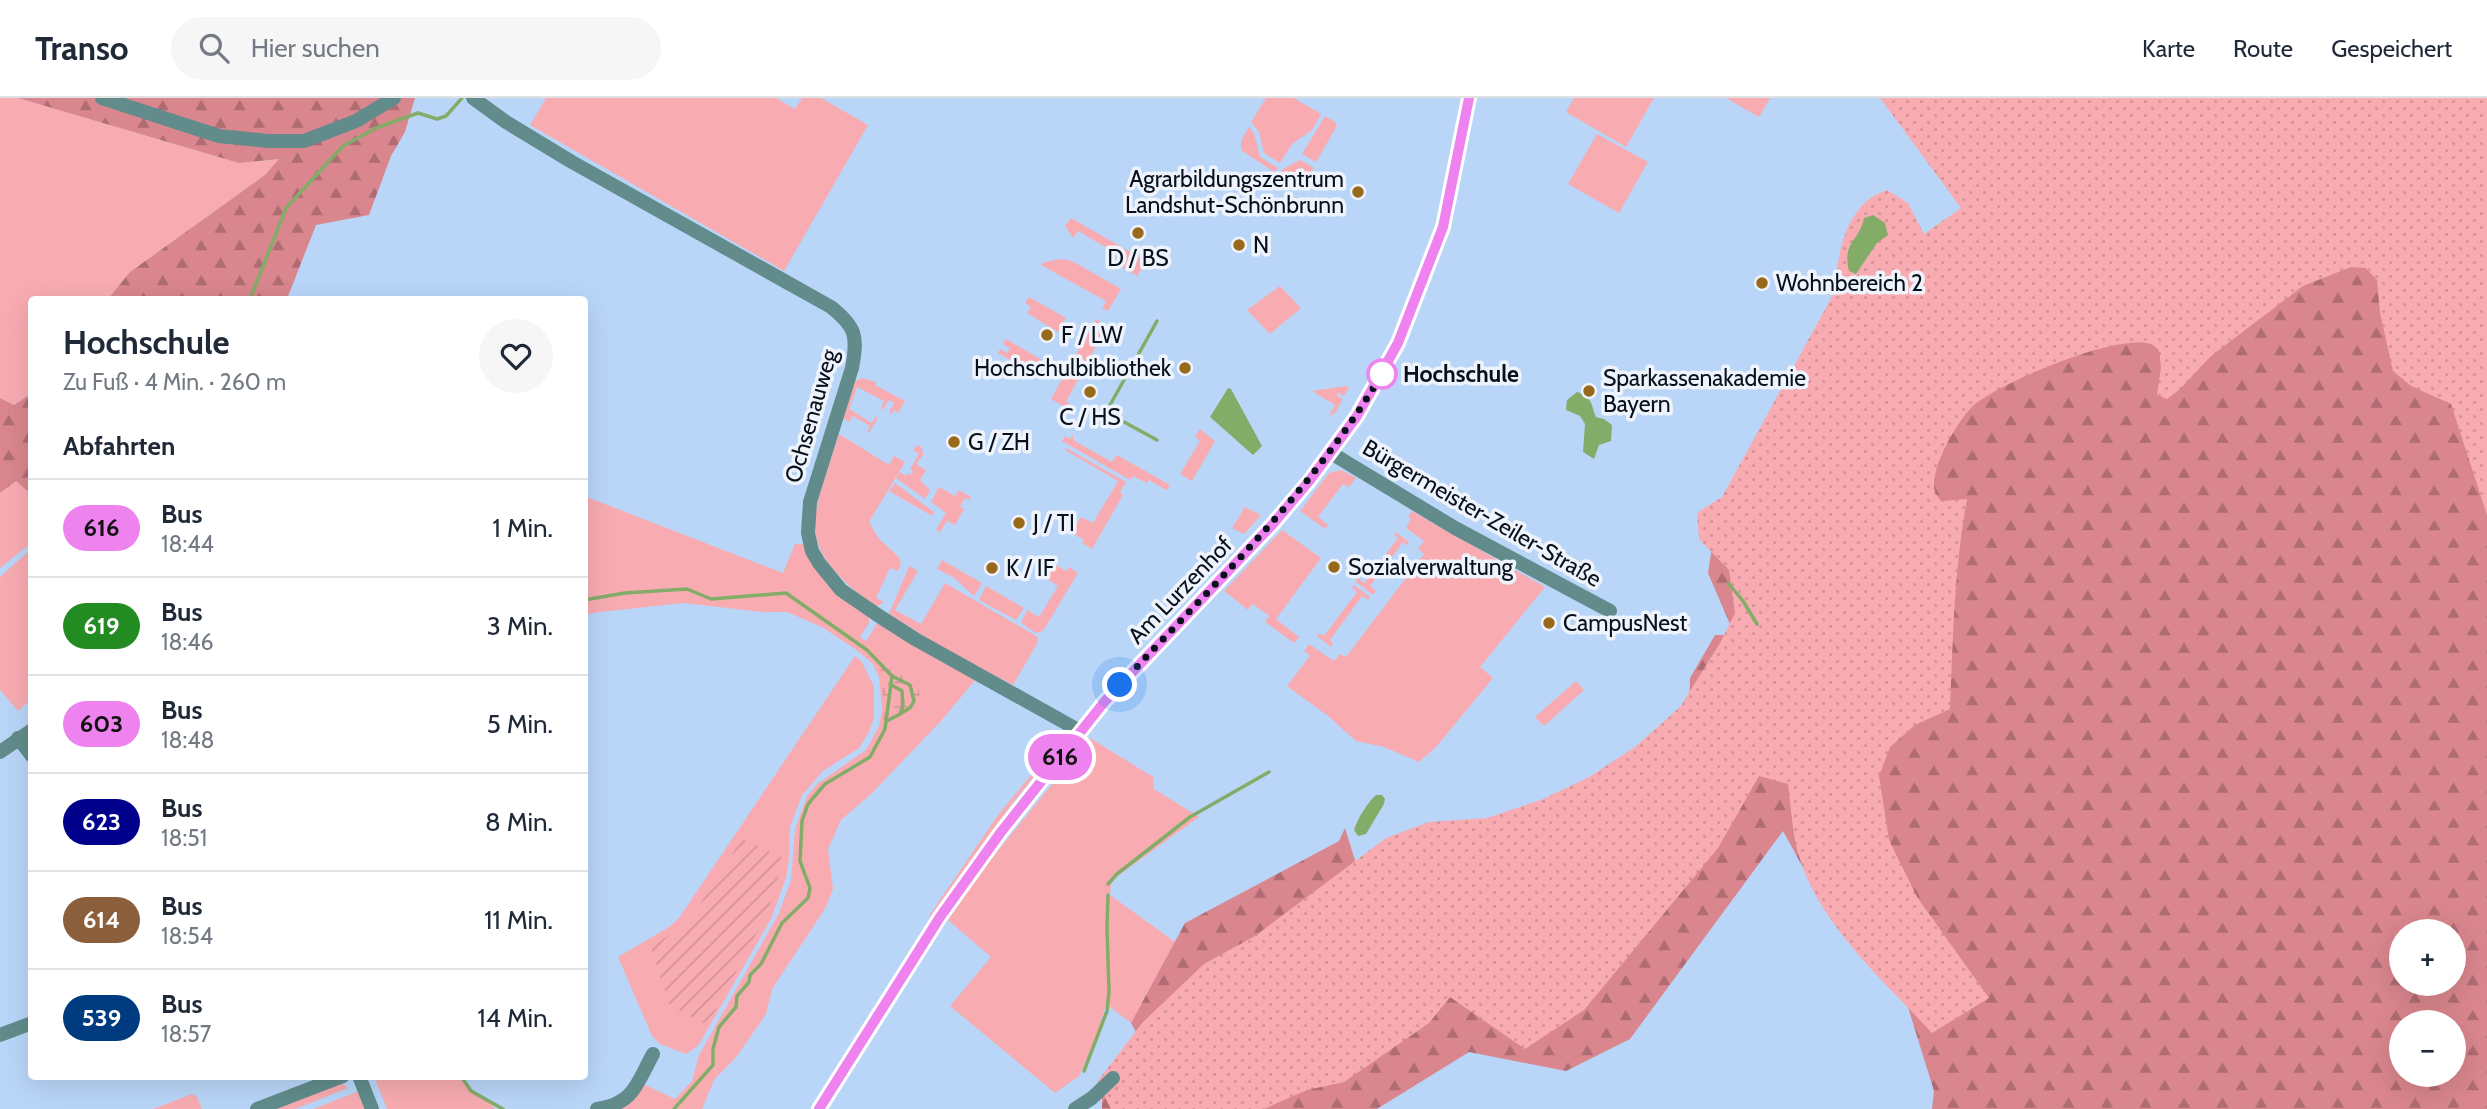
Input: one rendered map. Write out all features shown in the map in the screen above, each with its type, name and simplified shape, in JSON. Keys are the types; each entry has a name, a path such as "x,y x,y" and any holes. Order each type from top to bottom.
{"street":[{"path":"102,98 219,136 268,141 304,141 326,134 394,98"},
{"name":"Ochsenauweg","path":"473,98 506,122 572,162 843,316 853,329 855,351 810,502 808,533 812,551 828,577 841,590 879,616 1080,731"},
{"name":"Am Lurzenhof","path":"819,1109 963,883 1080,731 1263,535 1331,453 1373,390 1398,343 1443,227 1469,98"},
{"name":"Bürgermeister-Zeiler-Straße","path":"1331,453 1455,528 1610,611"},
{"path":"0,752 28,732"},
{"path":"18,738 28,751"},
{"path":"0,1035 28,1024"},
{"path":"597,1109 626,1100 653,1054"},
{"path":"1075,1109 1113,1078"},
{"path":"257,1109 320,1080"},
{"path":"361,1080 372,1109"}],"green space":[{"path":"0,98 18,98 239,163 280,159 265,175 130,272 110,296 28,296 28,396 14,405 0,398"},
{"path":"18,98 415,98 405,132 391,156 369,215 316,225 288,296 110,296 130,272 265,175 279,159 239,163"},
{"path":"546,98 776,98 795,109 802,98 821,98 868,125 784,271 530,125"},
{"path":"1266,98 1294,98 1321,114 1312,130 1292,144 1280,163 1264,153 1259,132 1251,122"},
{"path":"1574,98 1654,98 1626,147 1566,112"},
{"path":"1726,98 1770,98 1759,117"},
{"path":"1880,98 2487,98 2487,515 2451,404 2411,386 2393,371 2380,313 2377,280 2366,268 2351,267 2303,286 2211,356 2167,399 2157,395 2161,368 2159,350 2151,344 2134,343 2087,352 2033,373 1988,395 1974,405 1953,433 1940,459 1934,483 1935,492 1941,501 1967,499 1957,577 1950,709 1915,725 1890,747 1879,776 1889,840 1917,897 1989,998 1932,1033 1854,950 1821,904 1798,853 1788,784 1759,776 1718,848 1584,1010 1525,1049 1450,997 1429,1023 1344,1082 1307,1090 1264,1109 1111,1109 1097,1082 1142,1023 1204,964 1255,936 1386,838 1429,822 1487,818 1543,799 1589,777 1635,747 1680,707 1720,643 1735,613 1729,570 1699,539 1697,513 1722,497 1835,291 1839,254 1852,219 1870,198 1887,190 1908,203 1924,234 1961,208"},
{"path":"2487,98 2487,1109 1932,1109 1934,1091 1907,1004 1806,873 1783,831 1630,1039 1566,1071 1469,1052 1377,1109 1102,1109 1102,1095 1144,1046 1131,1023 1185,923 1339,841 1345,828 1362,883 1544,876 1689,716 1690,678 1715,635 1728,635 1732,629 1708,573 1713,540"},
{"path":"1325,116 1337,126 1316,162 1302,154"},
{"path":"1249,127 1254,133 1260,157 1278,168 1274,172 1241,150 1241,141"},
{"path":"1597,134 1648,162 1619,213 1568,184"},
{"path":"1300,160 1314,168 1305,181 1294,183 1279,175 1283,169"},
{"path":"1071,218 1146,261 1137,276 1115,263 1119,255 1078,231 1073,238 1065,226"},
{"path":"1061,259 1072,261 1121,289 1108,311 1102,308 1106,301 1041,265"},
{"path":"1280,286 1301,308 1270,334 1247,310"},
{"path":"1029,297 1066,318 1058,332 1027,313 1031,307 1025,303"},
{"path":"1096,319 1112,329 1106,328 1088,361 1091,364 1084,376 1081,375 1066,401 1069,403 1067,408 1051,399"},
{"path":"1006,339 1042,360 1034,373 998,353 1000,349 1007,353 1010,348 1003,344"},
{"path":"862,378 876,382 875,385 905,401 898,413 894,410 892,414 889,412 894,403 889,400 883,410 881,408 884,401 857,387 849,409 872,423 876,416 878,418 869,433 867,432 870,426 853,416 849,422 843,418 855,381"},
{"path":"1346,386 1349,388 1344,396 1338,393 1337,396 1343,399 1335,413 1329,416 1335,405 1312,391"},
{"path":"28,396 28,491 16,481 0,493 0,398 14,405"},
{"path":"1200,429 1215,441 1192,481 1180,474 1200,441 1195,436"},
{"path":"839,434 889,465 894,456 905,462 869,522 879,539 898,556 901,563 898,571 890,568 876,598 884,602 878,606 873,605 847,583 829,564 819,547 815,529 816,510"},
{"path":"1073,434 1073,440 1112,462 1117,455 1170,485 1166,490 1149,480 1147,483 1133,476 1130,480 1062,441 1065,436 1070,439"},
{"path":"918,445 922,448 923,455 916,464 926,470 920,480 930,490 925,499 896,478 900,472 906,476 913,472 910,469 919,454 913,450"},
{"path":"1066,448 1126,482 1120,492 1123,495 1092,549 1072,533 1081,517 1093,523 1118,481 1065,450"},
{"path":"1341,470 1356,478 1349,487 1343,484 1318,517 1328,525 1325,529 1300,511 1329,473"},
{"path":"16,480 28,491 28,545 0,568 0,493"},
{"path":"895,483 934,512 932,516 889,491"},
{"path":"939,487 955,496 959,490 971,497 969,500 965,498 960,506 964,509 955,525 947,521 940,532 936,530 946,513 931,502"},
{"path":"588,498 783,573 795,544 804,544 822,577 869,615 869,623 860,637 866,641 877,624 882,623 976,679 941,721 871,794 841,820 828,849 833,889 826,907 772,989 766,1014 737,1056 714,1080 702,1109 597,1109 639,1082 675,1099 692,1081 699,1055 779,913 791,880 795,829 807,796 817,784 866,750 879,726 882,710 879,677 873,664 858,651 822,627 787,612 762,612 683,603 588,614"},
{"path":"1245,507 1261,515 1244,534 1232,528"},
{"path":"1412,511 1545,587 1480,667 1493,678 1436,747 1419,762 1384,747 1356,741 1287,686 1310,656 1304,651 1309,644 1334,661 1340,654 1346,657 1424,554 1418,549 1424,541 1406,528"},
{"path":"1282,530 1321,558 1276,619 1299,637 1294,643 1265,622 1269,616 1253,604 1248,610 1224,591"},
{"path":"1395,532 1409,542 1407,545 1403,542 1370,586 1376,591 1373,595 1355,581 1358,578 1364,583 1398,538"},
{"path":"28,552 28,702 18,711 0,690 0,577"},
{"path":"942,560 982,583 974,596 953,577 937,569"},
{"path":"1054,564 1066,571 1069,567 1078,573 1043,631 1036,633 1021,623 1027,610 1039,617 1058,586 1046,578"},
{"path":"909,566 918,571 895,610 921,624 945,583 1038,637 1038,642 1013,685 946,650 889,614"},
{"path":"1354,585 1370,597 1368,600 1362,596 1330,640 1333,643 1331,647 1317,636 1319,633 1324,636 1357,592 1352,588"},
{"path":"986,586 1024,608 1016,620 979,600"},
{"path":"855,656 862,662 874,687 874,718 869,732 859,748 823,771 802,795 790,827 786,878 771,919 698,1046 686,1054 660,1044 652,1036 618,957 669,927 679,918"},
{"path":"880,664 902,671 915,680 920,698 915,712 885,729 883,724"},
{"path":"1576,681 1584,690 1544,726 1535,717"},
{"path":"1090,738 1153,777 1154,789 1199,817 1115,878 1111,884 1110,895 1175,942 1131,1023 1106,1004 1097,1035 1079,1076 1055,1093 950,1006 991,957 948,920 986,865"},
{"path":"1059,741 1056,749 1008,809 932,917 929,916 998,815"},
{"path":"742,839 782,857 775,892 762,923 708,1025 670,1006 651,948 689,921"},
{"path":"376,1080 464,1080 471,1091 491,1103 495,1109 387,1109"},
{"path":"342,1083 348,1088 295,1109 272,1109"},
{"path":"359,1091 366,1109 313,1109"},
{"path":"192,1094 197,1097 202,1109 153,1109"}],"shaded area":[{"path":"1873,215 1885,223 1888,235 1877,243 1856,274 1849,271 1849,248 1864,218"},
{"path":"1228,388 1262,446 1253,455 1210,417"},
{"path":"1577,392 1588,398 1596,417 1612,425 1611,441 1599,445 1594,459 1583,452 1585,424 1580,416 1566,410 1567,400"},
{"path":"1376,795 1382,795 1384,804 1366,834 1358,836 1354,830 1356,825 1366,806"}],"waterway":[{"path":"251,296 286,208 343,146 376,128 418,113 437,119 446,116 462,98"},
{"path":"1110,405 1157,321"},
{"path":"1115,417 1157,440"},
{"path":"1728,583 1757,624"},
{"path":"588,599 625,593 687,589 711,599 786,593 867,650 892,676 885,729 870,757 825,784 808,804 802,821 800,861 810,888 808,898 782,923 761,964 750,975 749,982 737,996 736,1007 719,1027 713,1049 713,1065 674,1109"},
{"path":"892,676 910,685 914,701 910,708 900,714"},
{"path":"887,721 900,714 903,706 902,691 890,684"},
{"path":"1108,884 1190,817 1269,772"},
{"path":"1084,1071 1107,1011 1108,895"},
{"path":"464,1080 471,1091 503,1109"}],"bus line":[{"name":"616","path":"819,1109 940,917 1001,832 1105,701 1272,525 1310,480 1357,416 1398,343 1443,227 1469,98"}],"place":[{"name":"Agrarbildungszentrum Landshut-Schönbrunn","path":"1358,192"},
{"name":"D / BS","path":"1138,233"},
{"name":"N","path":"1239,245"},
{"name":"Wohnbereich 2","path":"1762,283"},
{"name":"F / LW","path":"1047,335"},
{"name":"Hochschulbibliothek","path":"1185,368"},
{"name":"Hochschule","path":"1382,374"},
{"name":"Sparkassenakademie Bayern","path":"1589,391"},
{"name":"C / HS","path":"1090,392"},
{"name":"G / ZH","path":"954,442"},
{"name":"J / TI","path":"1019,523"},
{"name":"Sozialverwaltung","path":"1334,567"},
{"name":"K / IF","path":"992,568"},
{"name":"CampusNest","path":"1549,623"}],"route":[{"path":"1120,685 1254,545 1310,480 1357,416 1382,374"}]}
